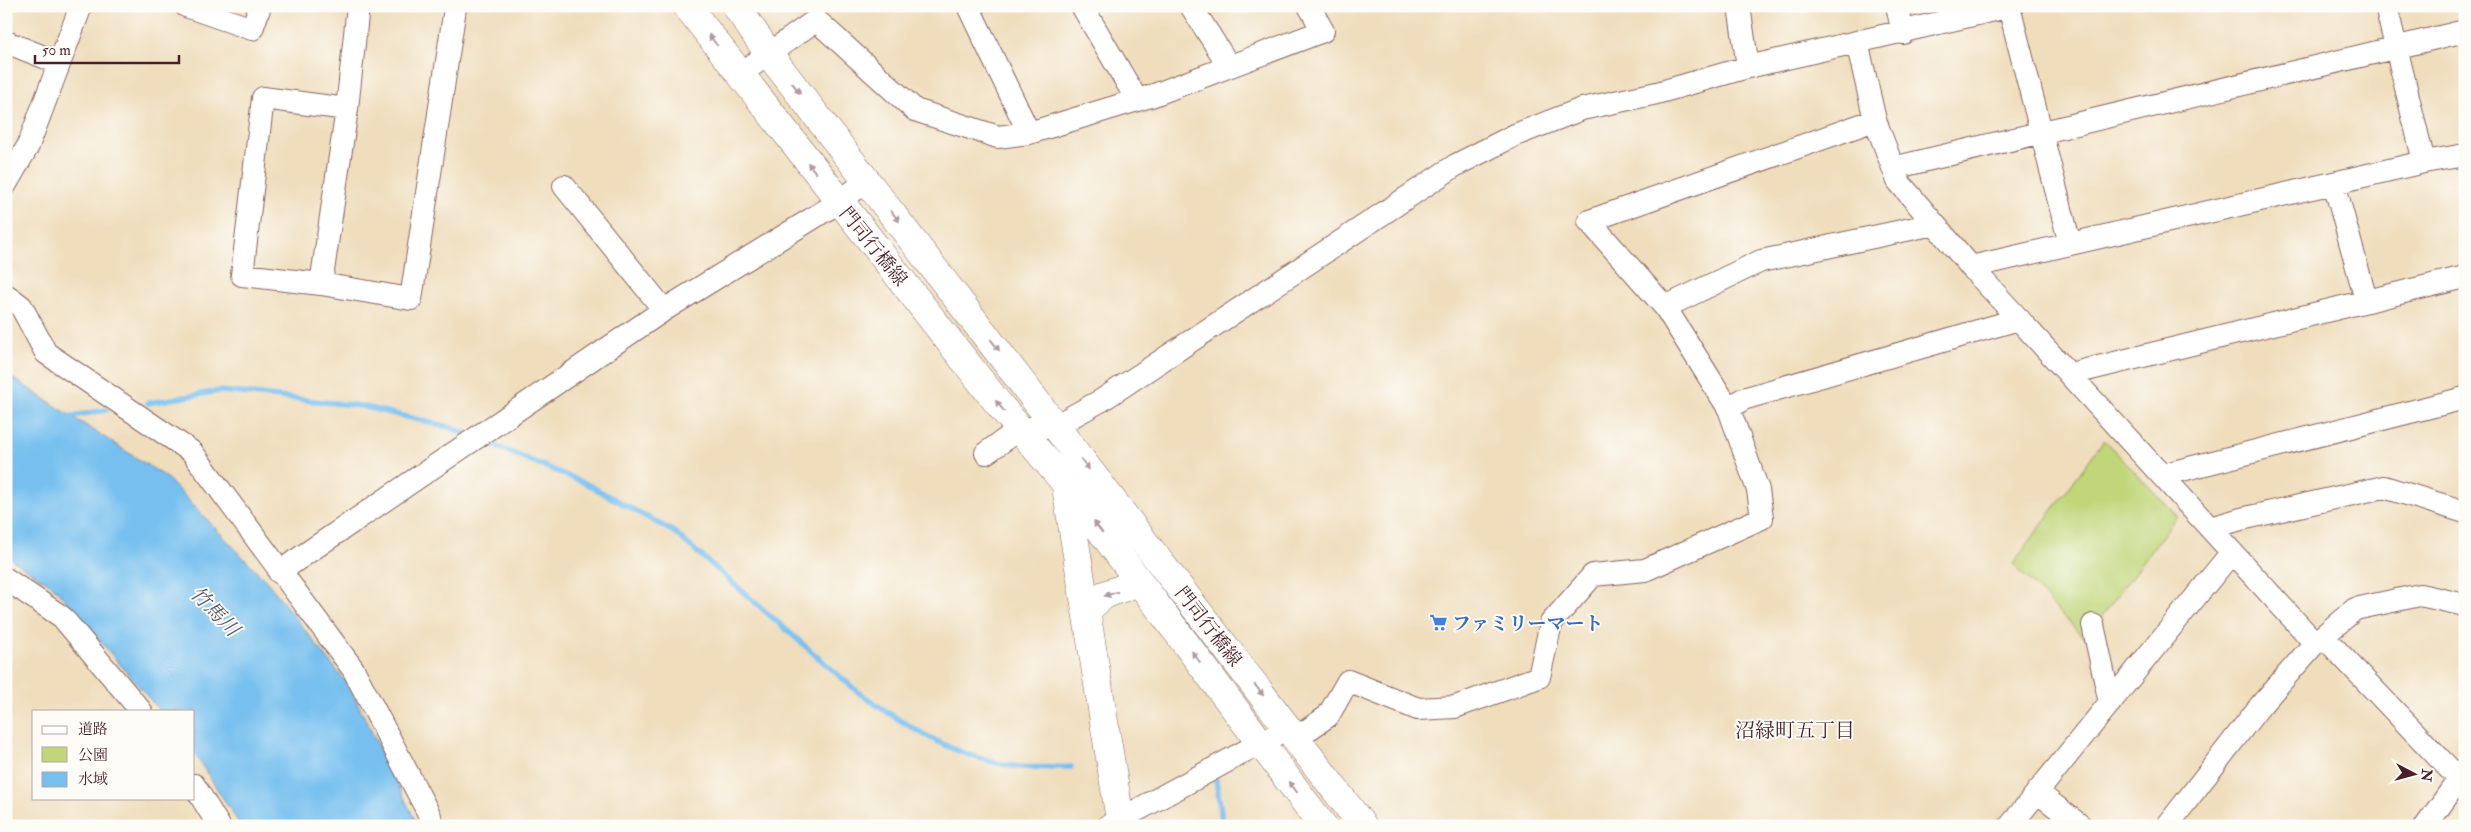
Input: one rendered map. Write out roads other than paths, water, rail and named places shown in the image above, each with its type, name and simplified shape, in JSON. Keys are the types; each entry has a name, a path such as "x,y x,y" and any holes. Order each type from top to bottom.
{"main road":[{"name":"門司行橋線","path":"687,6 839,202 1065,483 1323,826"},
{"name":"門司行橋線","path":"736,6 769,54 868,180 1363,826"},
{"name":"門司行橋線","path":"1055,426 1086,611 1117,823"},
{"path":"1086,611 1104,595 1139,582"}],"street":[{"path":"6,184 28,146 81,6"},
{"path":"186,6 252,30 260,6"},
{"path":"321,284 347,109 358,6"},
{"path":"968,6 1028,133"},
{"path":"1082,6 1137,100"},
{"path":"1191,6 1229,66"},
{"path":"739,74 816,20 915,110 998,137 1028,133 1137,100 1323,31 1309,6"},
{"path":"1739,6 1748,68"},
{"path":"1897,6 1903,33"},
{"path":"986,452 1020,429 1055,426 1102,400 1456,165 1515,135 1582,109 1657,93 1748,68 1903,33 2010,6 2070,244"},
{"path":"2386,6 2424,162"},
{"path":"347,109 263,98 242,275 321,284 411,299 450,7"},
{"path":"1892,168 2465,31"},
{"path":"6,42 59,63"},
{"path":"1857,42 1875,120 1898,181 1971,267 2232,552 2459,779 2426,826"},
{"path":"1117,823 1261,745 1328,716 1348,681 1418,709 1455,707 1539,677 1551,623 1592,575 1645,570 1762,518 1758,490 1729,409 1665,307 1589,221 1875,120"},
{"path":"1971,267 2424,162 2465,155"},
{"path":"278,572 664,310 839,202 868,180"},
{"path":"2334,183 2366,300"},
{"path":"564,186 664,310"},
{"path":"1665,307 1761,261 1934,224"},
{"path":"2070,374 2465,277"},
{"path":"6,294 21,306 46,353 192,452 278,572 353,669 430,816 432,826"},
{"path":"1729,409 1743,399 2019,320"},
{"path":"2162,475 2465,398"},
{"path":"2210,528 2241,519 2384,487 2465,512"},
{"path":"2010,826 2232,552"},
{"path":"6,579 62,617 140,710"},
{"path":"2167,826 2260,706 2319,640 2355,609 2420,595 2465,605"},
{"path":"2093,625 2110,703"},
{"path":"195,787 219,826"},
{"path":"2037,792 2081,826"}],"water":[{"name":"竹馬川","path":"6,374 166,477 268,583 349,686 418,826 241,826 195,755 195,710 159,710 53,586 6,556"}],"waterway":[{"path":"148,403 220,391 251,394 361,406 449,427 470,435"},
{"path":"67,417 106,410"},
{"path":"483,441 585,483 674,532 858,692 894,717 931,738 951,748 991,762 1027,767 1071,767"},
{"path":"1216,779 1223,826"}],"place":[{"name":"ファミリーマート","path":"1438,623"}],"district":[{"name":"沼緑町五丁目","path":"1795,730"}]}
